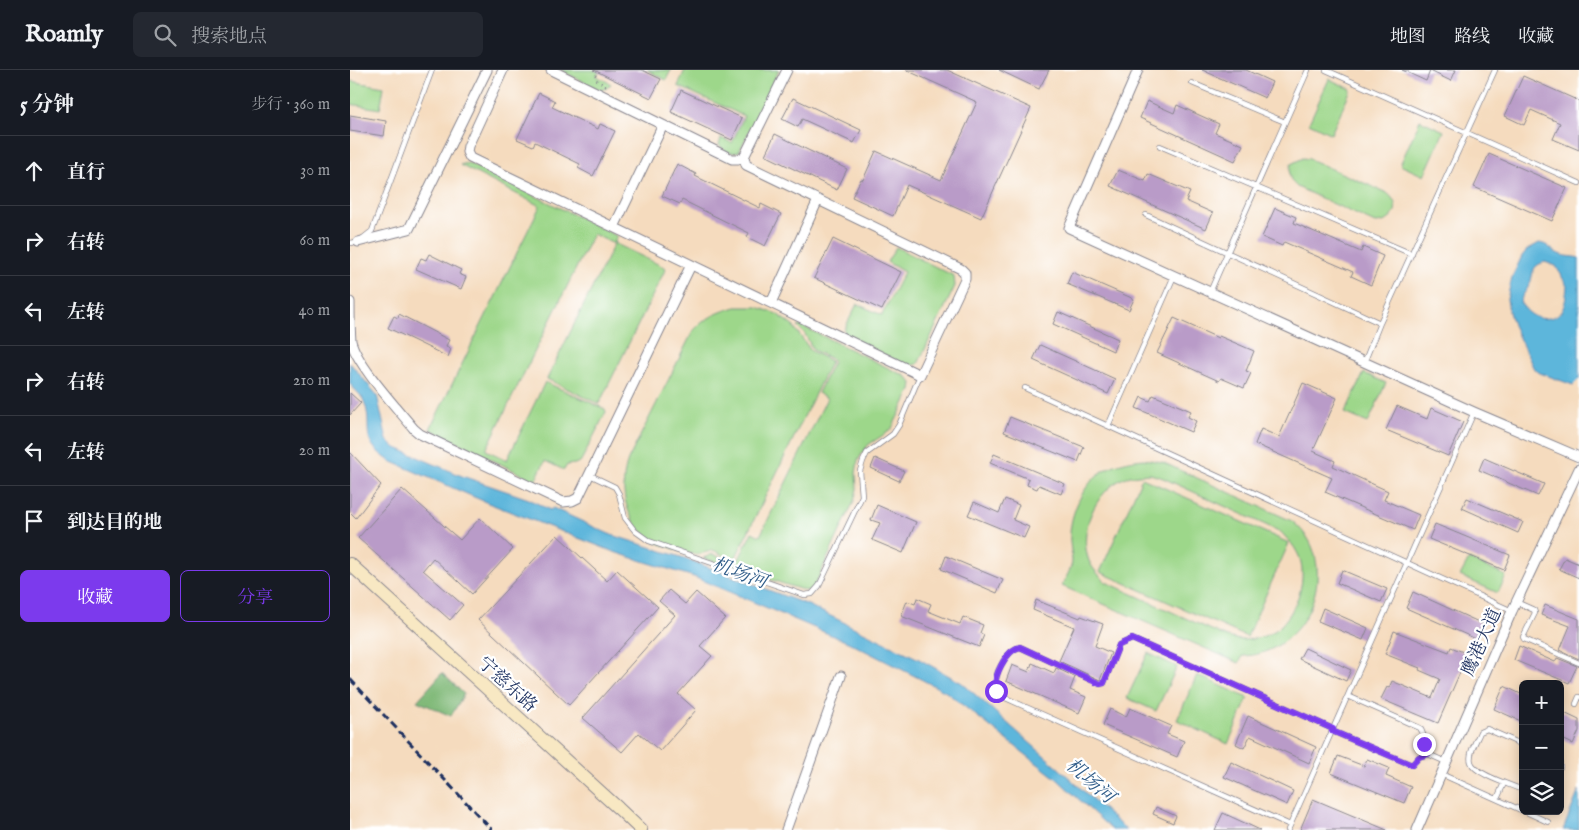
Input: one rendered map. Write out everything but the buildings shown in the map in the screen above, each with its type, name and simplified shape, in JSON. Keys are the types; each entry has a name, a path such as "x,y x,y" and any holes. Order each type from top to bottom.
{"main road":[{"name":"宁慈东路","path":"350,564 641,830"}],"street":[{"path":"354,242 409,229 487,70"},
{"path":"503,70 468,146 467,152 470,158 920,376 965,279 965,274 961,268 746,165 744,157 787,70"},
{"path":"551,70 732,159 744,157"},
{"path":"1138,70 1069,228 1364,363 1579,457"},
{"path":"614,227 663,125"},
{"path":"771,303 818,200"},
{"path":"350,302 350,339 355,352 414,429 420,434 563,502 572,501 578,498 691,264"},
{"name":"鹰港大道","path":"1417,830 1514,607 1579,469"},
{"path":"786,830 841,676"}],"lane":[{"path":"354,242 372,231 379,217 432,70"},
{"path":"1210,292 1308,70"},
{"path":"1326,70 1579,183"},
{"path":"1364,363 1380,323 1495,70"},
{"path":"1192,82 1285,122"},
{"path":"1160,146 1412,254"},
{"path":"1146,215 1380,323"},
{"path":"1108,426 1174,276"},
{"path":"588,474 615,487 619,494 625,518 635,531 649,541 804,596 812,594 819,586 862,496 860,471 867,452 886,440 899,425 920,376"},
{"path":"1025,388 1407,563 1514,607 1534,610 1536,613 1523,637 1524,639 1579,663"},
{"path":"1288,830 1474,412"},
{"path":"1290,825 999,695 994,686 995,680 1008,654 1014,648 1020,647 1100,684 1104,683 1119,645 1132,639 1412,765 1419,757 1428,754 1446,762"},
{"path":"1348,696 1420,728 1424,733 1424,744 1428,754"},
{"path":"1576,704 1579,697"},
{"path":"1519,743 1487,729 1480,732 1471,754 1470,762 1475,769 1519,789"},
{"path":"1441,774 1519,809"},
{"path":"1497,799 1504,783"},
{"path":"1532,815 1548,822"}],"path":[{"path":"594,70 597,80 605,85 609,92"}],"green space":[{"path":"560,70 600,70 597,76 611,84 607,88 600,90"},
{"path":"647,70 671,70 666,80"},
{"path":"685,70 779,70 739,152 728,152 719,145 721,138 732,143 744,116 678,86"},
{"path":"1329,79 1351,89 1331,134 1309,123"},
{"path":"350,81 384,87 380,109 350,104"},
{"path":"1420,120 1444,131 1424,176 1400,165"},
{"path":"1303,158 1387,193 1395,203 1396,208 1392,217 1375,223 1297,187 1292,182 1289,174 1290,168 1291,164"},
{"path":"468,163 617,236 614,243 666,268 599,404 547,379 614,244 593,234 486,450 507,460 545,382 605,409 606,412 581,461 567,465 564,470 545,461 535,481 430,429 540,206 460,165"},
{"path":"896,247 954,276 955,286 918,364 907,366 845,335 844,330 857,304 882,315 904,272 887,262"},
{"path":"736,307 757,307 777,314 794,327 811,351 831,361 734,561 713,550 696,554 686,553 651,539 642,532 630,514 624,492 624,481 628,460 693,331 712,316"},
{"path":"800,325 907,377 912,383 911,390 891,430 868,445 858,460 856,474 857,489 854,501 813,589 806,591 703,558 713,554 736,565 752,532 760,536 827,398 818,393 834,360 813,350 805,334 798,327"},
{"path":"1364,373 1386,383 1368,423 1345,413"},
{"path":"1144,459 1162,462 1292,521 1302,530 1313,549 1317,567 1316,585 1312,603 1304,620 1292,634 1278,645 1261,653 1243,656 1239,663 1062,586 1072,564 1071,524 1073,514 1082,495 1094,478 1110,467","holes":["1150,474 1163,478 1281,532 1292,545 1301,563 1302,583 1291,613 1275,631 1251,639 1240,640 1227,637 1106,582 1093,568 1088,558 1086,536 1091,514 1103,494 1111,486 1127,477"]},
{"path":"1142,478 1289,543 1247,637 1100,572"},
{"path":"1469,559 1506,576 1498,593 1460,576"},
{"path":"1148,653 1177,667 1156,711 1127,698"},
{"path":"442,673 464,694 451,716 417,701"},
{"path":"1197,675 1248,698 1228,744 1177,720"}],"water":[{"path":"1539,243 1565,256 1579,258 1579,379 1573,385 1534,369 1513,325 1507,299 1512,277 1527,250","holes":["1545,262 1556,266 1567,286 1564,304 1556,316 1538,318 1526,310 1520,302 1521,299 1530,284 1537,265"]},
{"path":"350,363 377,395 387,440 394,447 462,476 529,499 550,510 553,508 609,534 684,558 808,605 919,659 962,683 1126,830 1112,830 1057,779 946,692 850,643 694,577 617,553 488,503 390,461 379,453 370,439 368,418 363,399 350,384"},
{"path":"1579,790 1579,828 1578,830 1563,830"}],"railway":[{"path":"350,679 492,830"}],"route":[{"path":"996,691 994,686 995,680 1008,654 1014,648 1020,647 1100,684 1104,683 1119,645 1132,639 1333,729 1332,731 1412,765 1419,757 1428,754 1424,744"}],"water label":[{"name":"机场河","path":"740,572"},
{"name":"机场河","path":"1091,780"}]}
